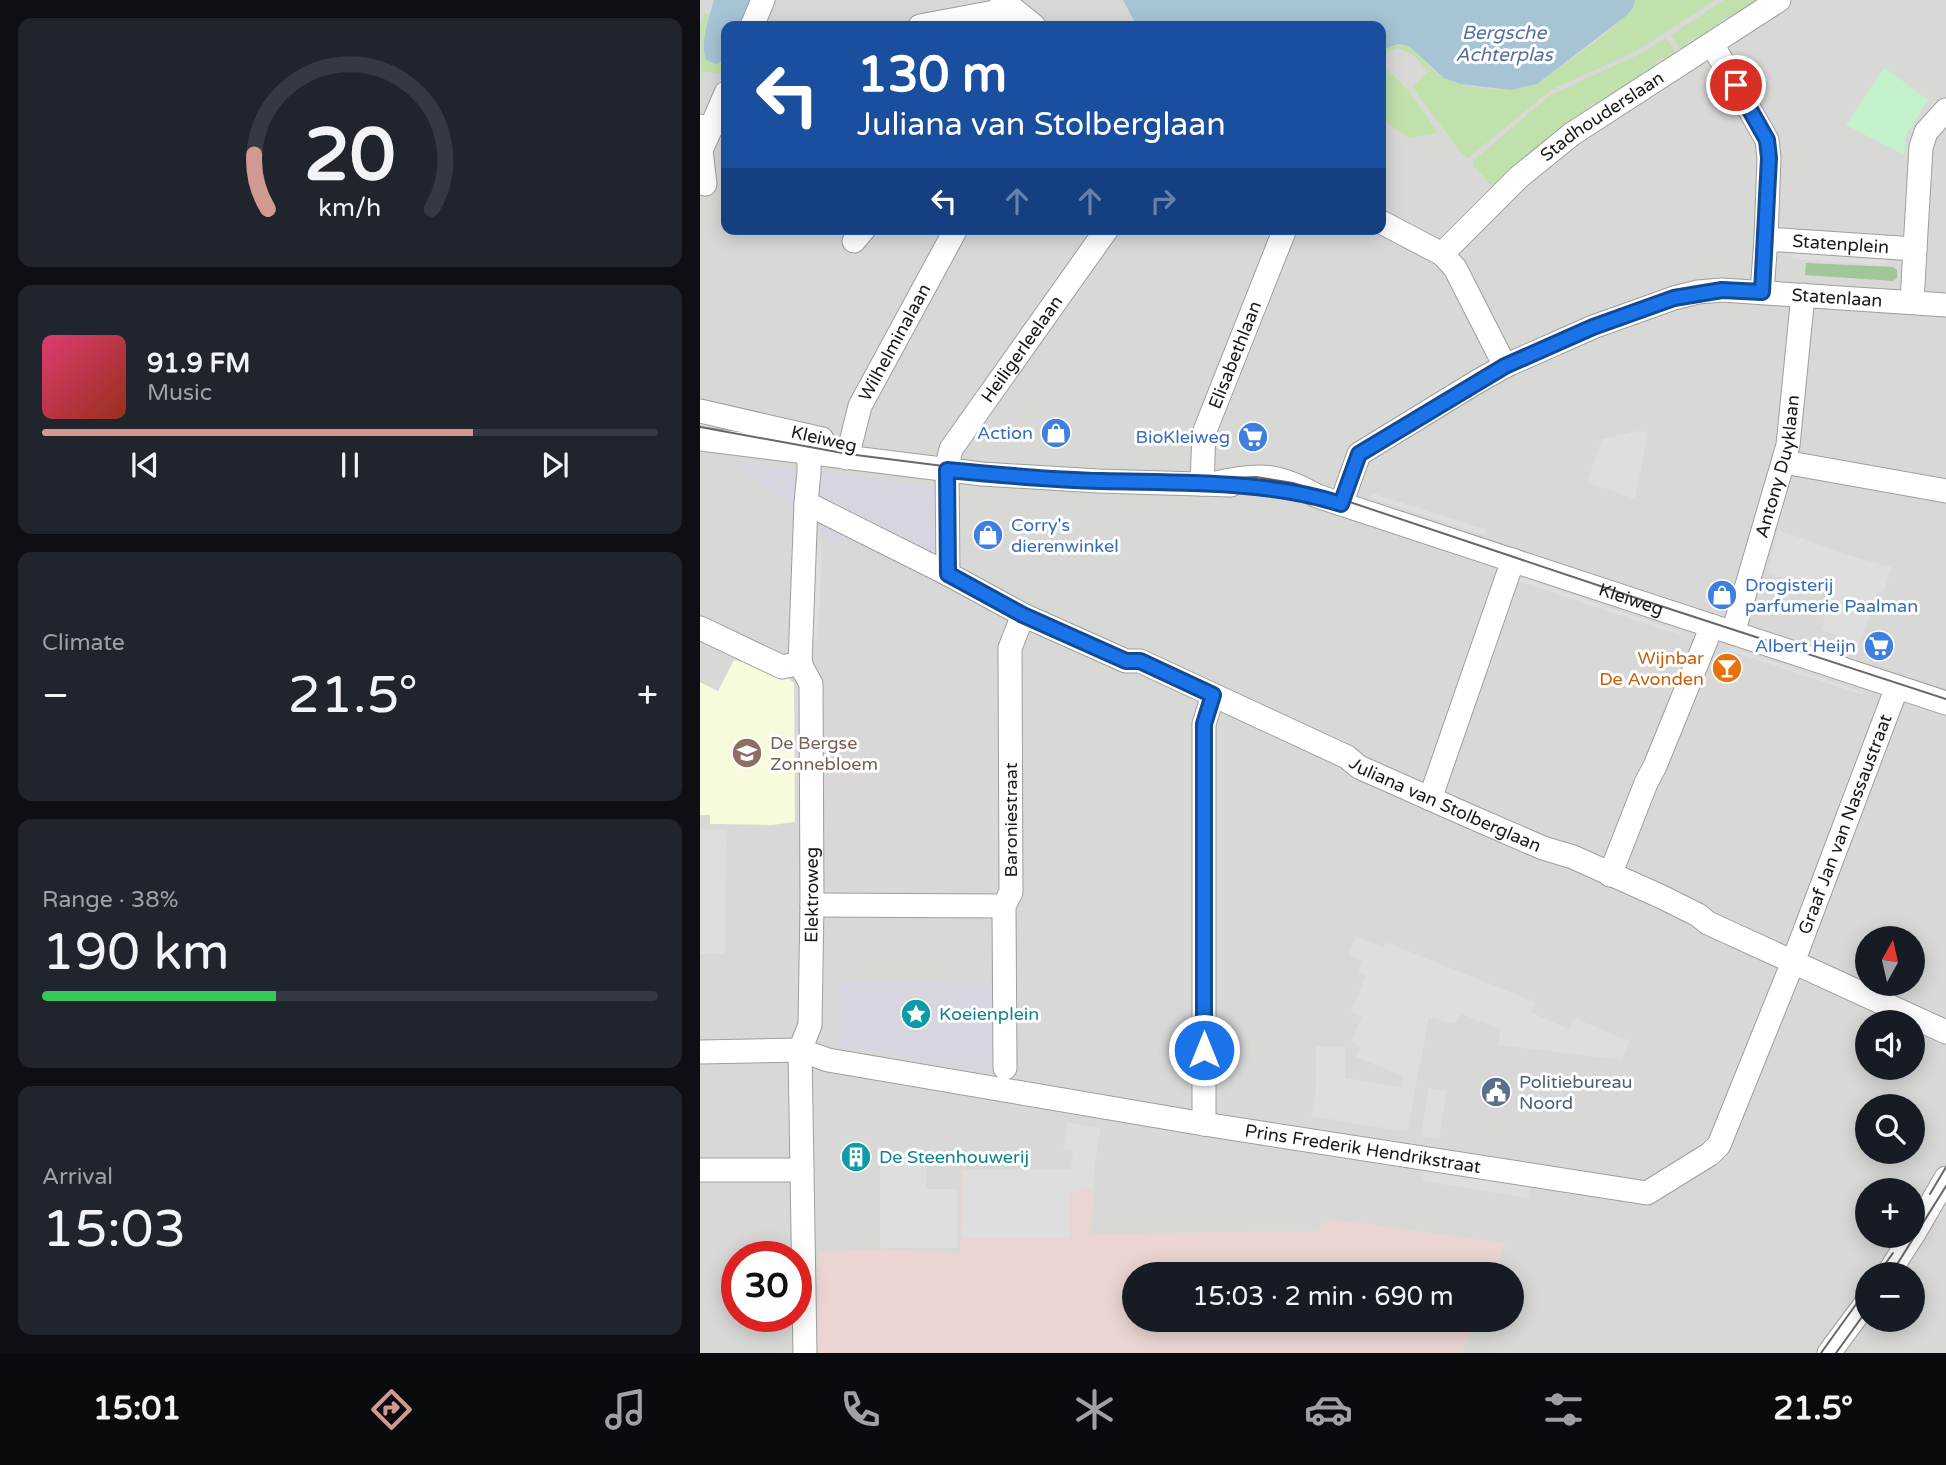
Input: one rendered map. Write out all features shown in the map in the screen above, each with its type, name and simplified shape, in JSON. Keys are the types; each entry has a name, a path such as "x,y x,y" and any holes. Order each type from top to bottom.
{"street":[{"path":"754,21 763,0"},
{"name":"Stadhouderslaan","path":"1443,254 1519,177 1572,134 1779,0"},
{"path":"940,21 1006,4 1029,21"},
{"path":"1712,44 1767,140 1769,158 1766,239"},
{"path":"705,184 701,150 705,127 721,101"},
{"path":"1912,302 1922,147 1926,132 1946,110"},
{"path":"1386,225 1443,254 1455,268 1505,366"},
{"name":"Wilhelminalaan","path":"848,452 860,407 950,235"},
{"name":"Heiligerleelaan","path":"947,470 951,449 1103,235"},
{"name":"Elisabethlaan","path":"1209,483 1204,433 1283,235"},
{"name":"Statenplein","path":"1762,292 1766,239 1915,249"},
{"name":"Statenlaan","path":"1341,504 1359,454 1505,366 1593,327 1674,298 1722,290 1946,305"},
{"name":"Antony Duyklaan","path":"1610,875 1646,783 1723,629 1784,462 1803,295"},
{"name":"Kleiweg","path":"700,411 808,444 848,452 908,457 947,470 1098,481 1209,483 1317,496 1946,703"},
{"name":"Kleiweg","path":"700,439 808,444"},
{"name":"Elektroweg","path":"805,1353 800,1050 810,1025 811,684 801,663 808,444"},
{"path":"1784,462 1946,491"},
{"path":"947,470 948,574"},
{"name":"Juliana van Stolberglaan","path":"806,503 1023,615 1126,661 1140,661 1348,757 1359,767 1662,897 1708,923 1946,1032"},
{"path":"1430,799 1514,560"},
{"name":"Baroniestraat","path":"1005,1068 1004,906 1011,892 1010,648 1023,615"},
{"path":"700,628 782,667 801,663"},
{"name":"Graaf Jan van Nassaustraat","path":"1793,962 1897,687"},
{"path":"1204,1124 1204,724 1213,695"},
{"path":"812,905 1004,906"},
{"name":"Prins Frederik Hendrikstraat","path":"700,1052 800,1050 828,1060 1204,1124 1647,1193 1710,1154 1718,1145 1793,962"},
{"path":"700,1170 802,1170"},
{"path":"1925,1213 1946,1178"},
{"path":"1829,1353 1855,1318"}],"shaded area":[{"path":"700,0 1946,0 1946,1353 700,1353"},
{"path":"1884,67 1928,100 1906,135 1904,155 1846,125"},
{"path":"1793,248 1887,254 1886,265 1792,259"},
{"path":"1806,263 1893,267 1897,270 1897,278 1893,281 1805,275"},
{"path":"1636,431 1648,433 1635,499 1587,482 1602,439"},
{"path":"737,462 936,487 941,585 934,590 932,582 852,541 847,543 841,540 828,547 826,538 820,534 814,537 791,519 790,506 734,465"},
{"path":"1372,493 1486,530 1485,535 1371,498"},
{"path":"1779,530 1847,555 1892,567 1883,593 1878,592 1860,643 1821,630 1832,594 1767,572"},
{"path":"822,543 818,638 806,649 809,554"},
{"path":"1520,577 1681,632 1680,635 1518,581"},
{"path":"1730,647 1864,692 1863,695 1728,650"},
{"name":"De Bergse Zonnebloem","path":"734,660 768,668 794,683 795,822 772,825 710,824 710,815 700,815 700,682 718,691"},
{"path":"700,829 726,830 725,954 700,954"},
{"path":"1357,937 1384,947 1386,942 1535,1002 1531,1013 1569,1029 1574,1018 1629,1041 1622,1060 1499,1045 1500,1029 1462,1014 1454,1024 1429,1017 1407,1132 1311,1116 1316,1089 1316,1046 1345,1047 1345,1078 1402,1087 1403,1076 1356,1057 1360,1046 1351,1042 1362,1016 1351,1011 1366,976 1358,972 1362,961 1348,955"},
{"name":"Koeienplein","path":"840,980 992,983 993,1063 985,1075 945,1064 838,1045"},
{"path":"1429,1088 1446,1091 1439,1139 1421,1136"},
{"path":"1068,1122 1100,1128 1092,1187 1069,1193 1069,1238 962,1238 963,1170 1071,1169 1073,1150 1063,1148"},
{"path":"880,1153 926,1153 926,1189 957,1189 957,1248 880,1248"},
{"path":"1095,1169 1091,1234 1316,1231 1329,1219 1506,1243 1499,1262 1122,1262 1122,1332 1471,1332 1462,1353 818,1353 818,1252 883,1249 960,1253 961,1170"},
{"path":"1424,1169 1530,1186 1528,1198 1422,1181"}],"green space":[{"path":"1635,0 1715,0 1638,50 1551,90 1468,158 1462,154 1412,87 1428,72 1414,55 1398,48 1386,53 1386,49 1405,45 1418,52 1435,72 1466,86 1491,89 1527,87 1537,84 1576,56 1621,20"},
{"path":"1724,0 1760,0 1729,20 1726,17 1718,22 1720,26 1698,40 1695,37 1687,42 1689,46 1682,51 1671,35"},
{"path":"704,13 710,15 707,23 721,62 721,74 703,71 702,80 700,27"},
{"path":"1666,38 1676,54 1665,61 1662,57 1655,62 1657,67 1596,106 1593,103 1586,107 1588,111 1494,188 1473,165 1473,161 1549,96 1638,55"},
{"path":"1386,69 1408,90 1438,133 1409,138 1386,122"}],"water":[{"path":"714,0 751,0 742,21 721,21 721,62 716,64 706,60 706,30"},
{"name":"Bergsche Achterplas","path":"1123,0 1635,0 1627,15 1537,84 1511,90 1460,84 1444,78 1409,46 1398,44 1386,48 1386,21 1134,21"}],"tram line":[{"path":"700,427 848,454 983,471 1203,479 1256,477 1293,483 1946,699"},
{"path":"1229,487 1284,492 1312,498"},
{"path":"1930,1194 1946,1167"},
{"path":"1898,1262 1946,1186"},
{"path":"1887,1262 1893,1253"},
{"path":"1821,1353 1855,1306"},
{"path":"1836,1353 1855,1327"}],"place":[{"name":"Action","path":"1056,433"},
{"name":"BioKleiweg","path":"1253,437"},
{"name":"Corry's dierenwinkel","path":"988,535"},
{"name":"Drogisterij parfumerie Paalman","path":"1722,595"},
{"name":"Albert Heijn","path":"1879,646"},
{"name":"Wijnbar De Avonden","path":"1727,668"},
{"name":"De Bergse Zonnebloem","path":"747,753"},
{"name":"Koeienplein","path":"916,1014"},
{"name":"Politiebureau Noord","path":"1496,1092"},
{"name":"De Steenhouwerij","path":"856,1157"}],"route":[{"path":"1204,1050 1204,724 1213,695 1140,661 1126,661 1023,615 948,574 947,470 1098,481 1216,483 1317,496 1341,504 1359,454 1505,366 1593,327 1674,298 1722,290 1762,292 1769,158 1767,140 1736,85"}]}
